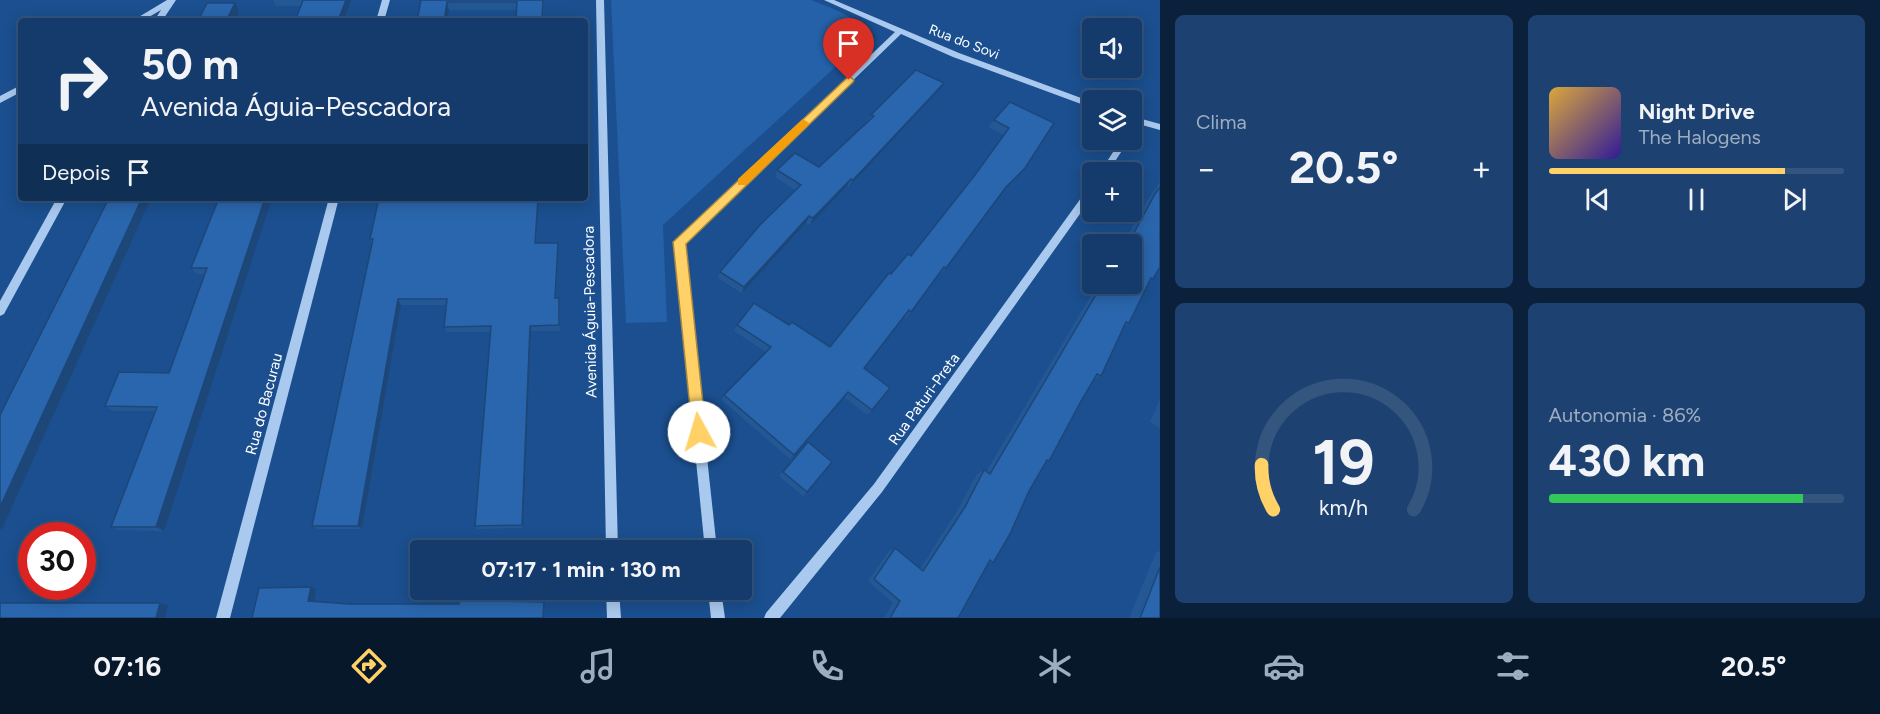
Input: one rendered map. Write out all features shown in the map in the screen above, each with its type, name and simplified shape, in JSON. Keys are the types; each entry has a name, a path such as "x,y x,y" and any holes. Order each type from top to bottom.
{"street":[{"path":"381,18 386,0"},
{"name":"Avenida Águia-Pescadora","path":"600,0 612,540"},
{"name":"Rua do Sovi","path":"828,0 956,55 1082,101"},
{"path":"140,18 171,1"},
{"path":"160,18 171,1"},
{"path":"710,540 679,242 900,31"},
{"path":"0,100 18,90"},
{"path":"1142,122 1160,127"},
{"path":"0,311 60,201"},
{"name":"Rua do Bacurau","path":"223,618 333,201"},
{"name":"Rua Paturi-Preta","path":"771,618 878,488 1082,204"},
{"path":"613,600 614,618"},
{"path":"716,600 718,618"}],"shaded area":[{"path":"611,0 811,0 849,17 867,33 844,59 663,225 667,322 626,323"}],"building":[{"path":"303,0 346,0 339,18 296,18"},
{"path":"421,0 543,0 542,18 519,18 516,16 517,2 447,2 444,18 418,18"},
{"path":"207,3 235,3 228,18 200,18"},
{"path":"916,70 944,83 853,180 851,179 813,218 809,216 744,287 720,272 760,225 801,185 777,170 795,153 819,167 874,116 871,115"},
{"path":"1010,102 1054,123 1025,168 1006,187 946,268 944,267 911,312 909,310 864,368 890,388 872,410 848,392 794,455 724,395 771,347 737,325 754,303 789,325 792,322 830,347 889,273 891,274 908,254 911,256 975,175 1009,128 994,120"},
{"path":"1160,187 1160,267 1153,279 1151,278 1129,323 1126,322 1101,376 1097,374 1049,461 1047,460 1029,491 1010,534 993,563 990,560 958,618 890,618 900,601 874,579 895,548 923,571 965,507 984,470 990,474 1096,294 1142,294 1142,234 1133,234 1142,222"},
{"path":"107,201 141,201 0,507 0,415"},
{"path":"218,201 264,201 156,527 111,527 157,407 105,406 119,372 169,373 207,268 191,268"},
{"path":"378,201 538,201 535,243 558,243 555,298 559,298 559,325 530,326 522,525 475,526 491,326 444,327 447,299 398,299 358,526 312,526 373,239 370,239"},
{"path":"808,442 832,462 807,492 783,472"},
{"path":"1160,567 1160,618 1140,618"},
{"path":"311,587 308,601 349,604 459,604 460,600 544,602 543,618 252,618 259,588"},
{"path":"0,603 160,603 156,618 0,618"}],"slow traffic":[{"path":"742,182 803,123"}],"route":[{"path":"699,432 679,242 849,80"}]}
